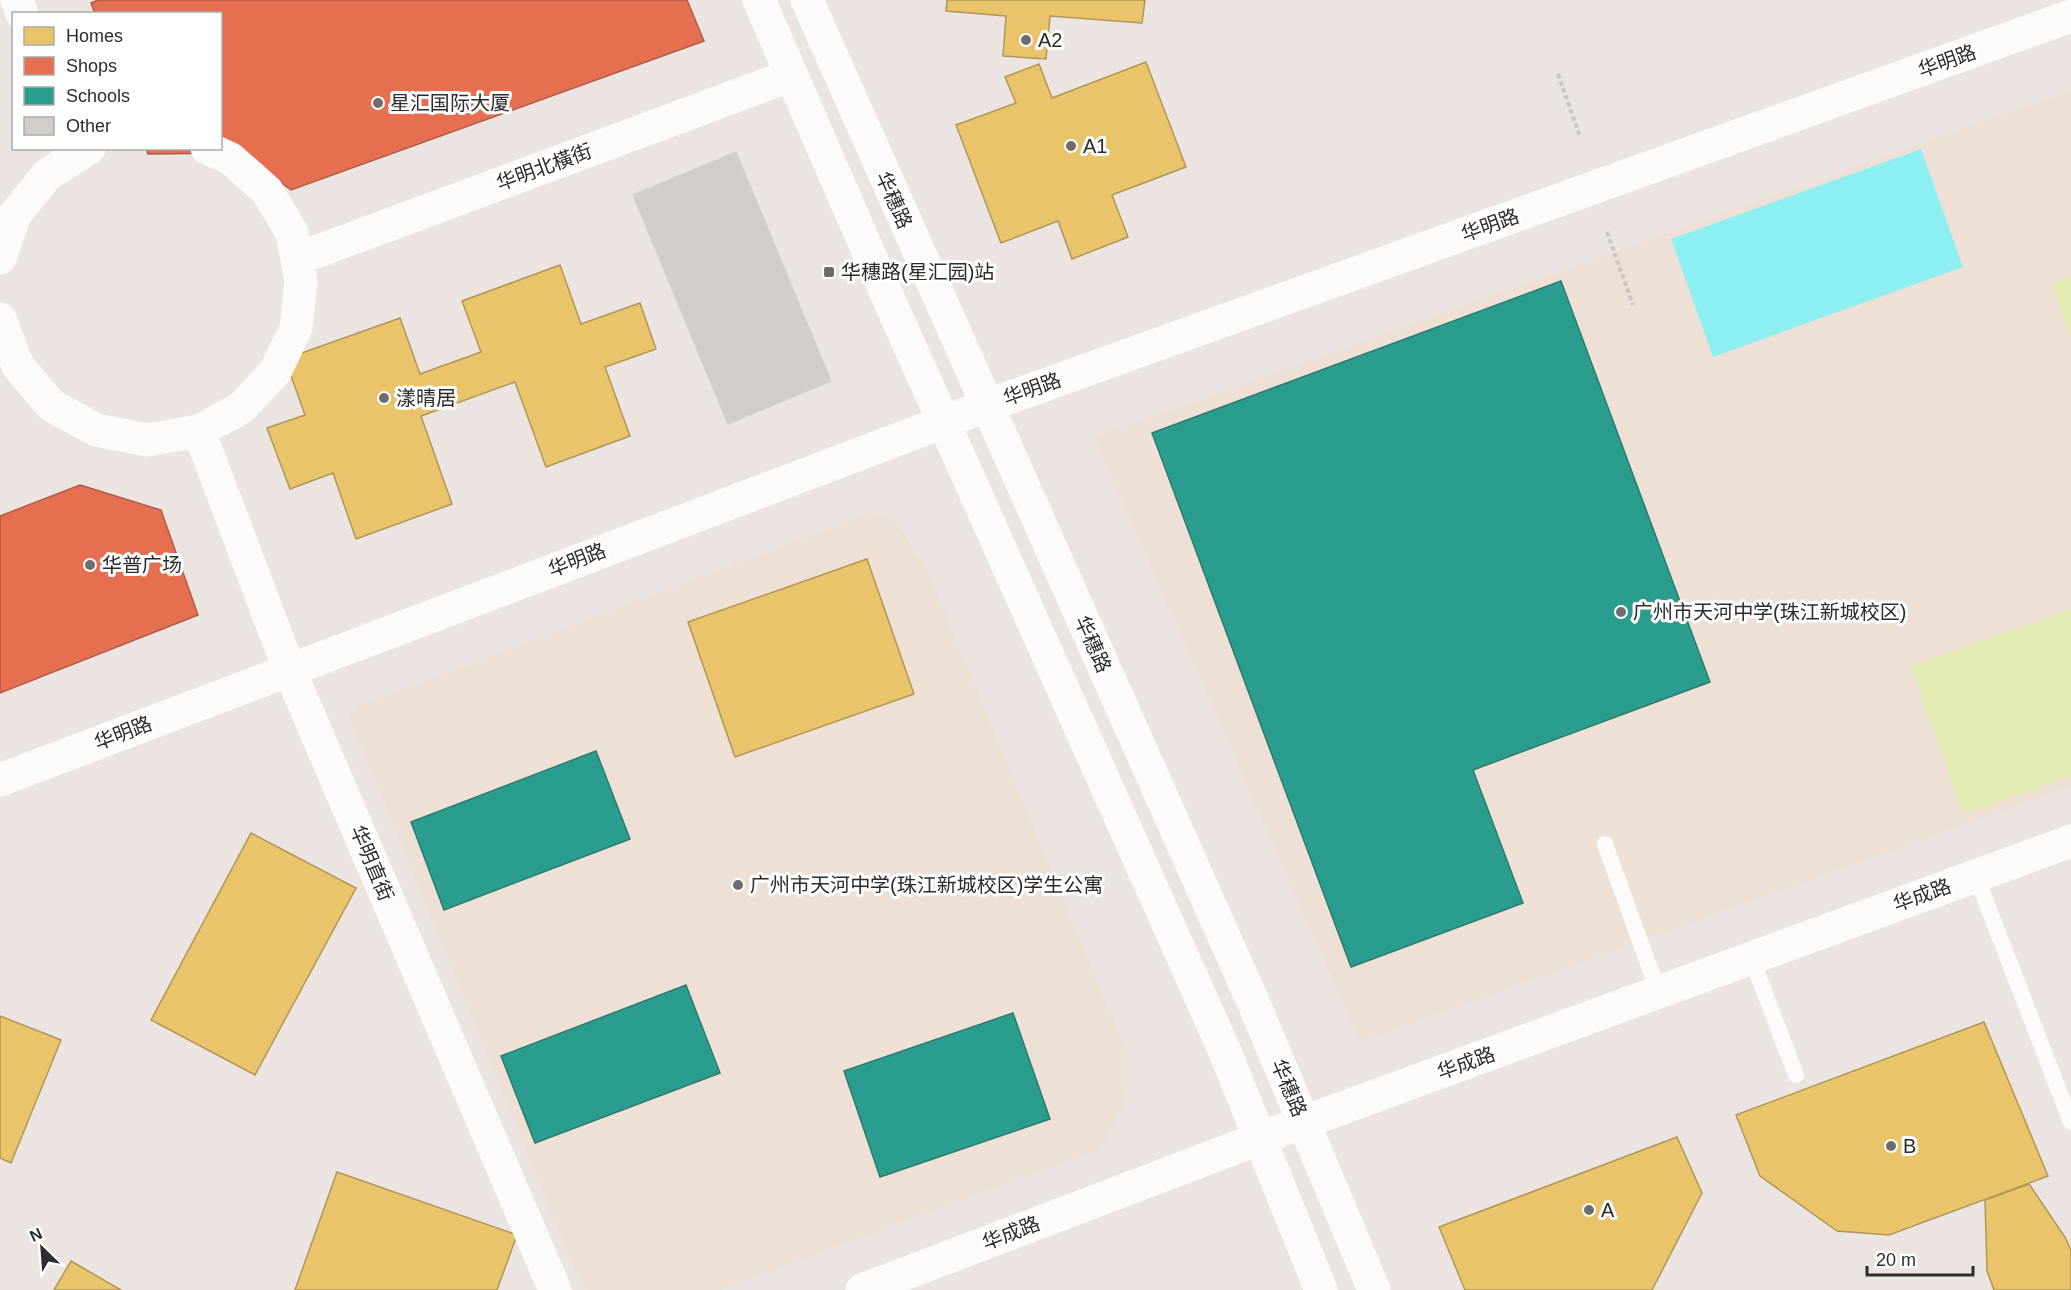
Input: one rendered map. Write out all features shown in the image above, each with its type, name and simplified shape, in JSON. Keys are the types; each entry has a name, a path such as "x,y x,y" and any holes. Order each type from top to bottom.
{"street":[{"path":"759,0 944,422 1153,887 1321,1290"},
{"name":"华穗路","path":"807,0 1304,1122 1374,1290"},
{"name":"华明路","path":"0,780 986,406 2071,16"},
{"name":"华明北橫街","path":"297,259 792,75"},
{"path":"0,319 18,366 12,378 51,405 96,430 147,440 199,431 241,408 275,372 296,328 302,280 292,233 267,191 231,159 211,150"},
{"path":"0,258 14,216 46,175 77,152"},
{"name":"华明直街","path":"199,431 289,669 555,1290"},
{"name":"华成路","path":"862,1290 1304,1122 2071,841"}],"lane":[{"path":"1605,844 1658,992"},
{"path":"1976,876 2071,1122"},
{"path":"1751,957 1796,1075"}],"path":[{"path":"1558,74 1580,137"},
{"path":"1607,232 1633,305"}],"shaded area":[{"name":"广州市天河中学(珠江新城校区)","path":"2071,90 2071,787 1360,1042 1094,437"},
{"name":"广州市天河中学(珠江新城校区)学生公寓","path":"867,514 894,518 928,572 1126,1051 1125,1102 1100,1149 720,1290 588,1290 578,1277 350,719 354,708"}],"green space":[{"path":"2071,276 2071,338 2052,283"},
{"path":"2071,609 2071,776 1964,814 1911,666"}],"water":[{"path":"1921,149 1963,267 1713,357 1671,239"}],"building: Homes":[{"name":"A2","path":"947,0 1145,0 1142,23 1050,16 1046,59 1003,56 1006,16 946,11"},
{"name":"A1","path":"1146,62 1186,167 1112,195 1128,237 1072,259 1058,221 1001,243 956,125 1016,103 1005,77 1039,64 1052,98"},
{"name":"漾晴居","path":"560,265 581,324 640,303 656,349 605,367 630,436 546,467 515,382 421,416 452,504 356,539 333,473 290,489 267,428 305,415 285,359 400,318 420,374 481,352 462,301"},
{"path":"867,559 914,694 735,757 688,622"},
{"path":"251,833 356,888 255,1075 151,1020"},
{"path":"0,1016 61,1040 11,1163 0,1158"},
{"name":"B","path":"1984,1022 2048,1176 1889,1235 1837,1231 1760,1176 1736,1115"},
{"name":"A","path":"1677,1137 1702,1193 1652,1290 1465,1290 1439,1227"},
{"path":"337,1172 517,1235 497,1290 295,1290"},
{"path":"2029,1184 2065,1237 2071,1250 2071,1290 1994,1290 1987,1271 1985,1200"},
{"path":"71,1261 121,1290 54,1290"}],"building: Shops":[{"name":"星汇国际大厦","path":"98,0 687,0 704,41 291,190 240,153 148,154 147,150 222,150 222,12 94,12 91,3"},
{"name":"华普广场","path":"80,485 161,510 198,615 0,693 0,516"}],"building: Schools":[{"path":"1561,281 1710,682 1473,770 1523,903 1351,967 1152,433"},
{"path":"596,751 630,839 444,910 411,822"},
{"path":"686,985 720,1073 535,1143 501,1056"},
{"path":"1013,1013 1050,1119 880,1177 844,1071"}],"building: Other":[{"path":"736,152 831,381 728,424 633,195"}],"place":[{"name":"A2","path":"1026,40"},
{"name":"星汇国际大厦","path":"378,103"},
{"name":"A1","path":"1071,146"},
{"name":"华穗路(星汇园)站","path":"829,272"},
{"name":"漾晴居","path":"384,398"},
{"name":"华普广场","path":"90,565"},
{"name":"广州市天河中学(珠江新城校区)","path":"1621,612"},
{"name":"广州市天河中学(珠江新城校区)学生公寓","path":"738,885"},
{"name":"B","path":"1891,1146"},
{"name":"A","path":"1589,1210"}]}
